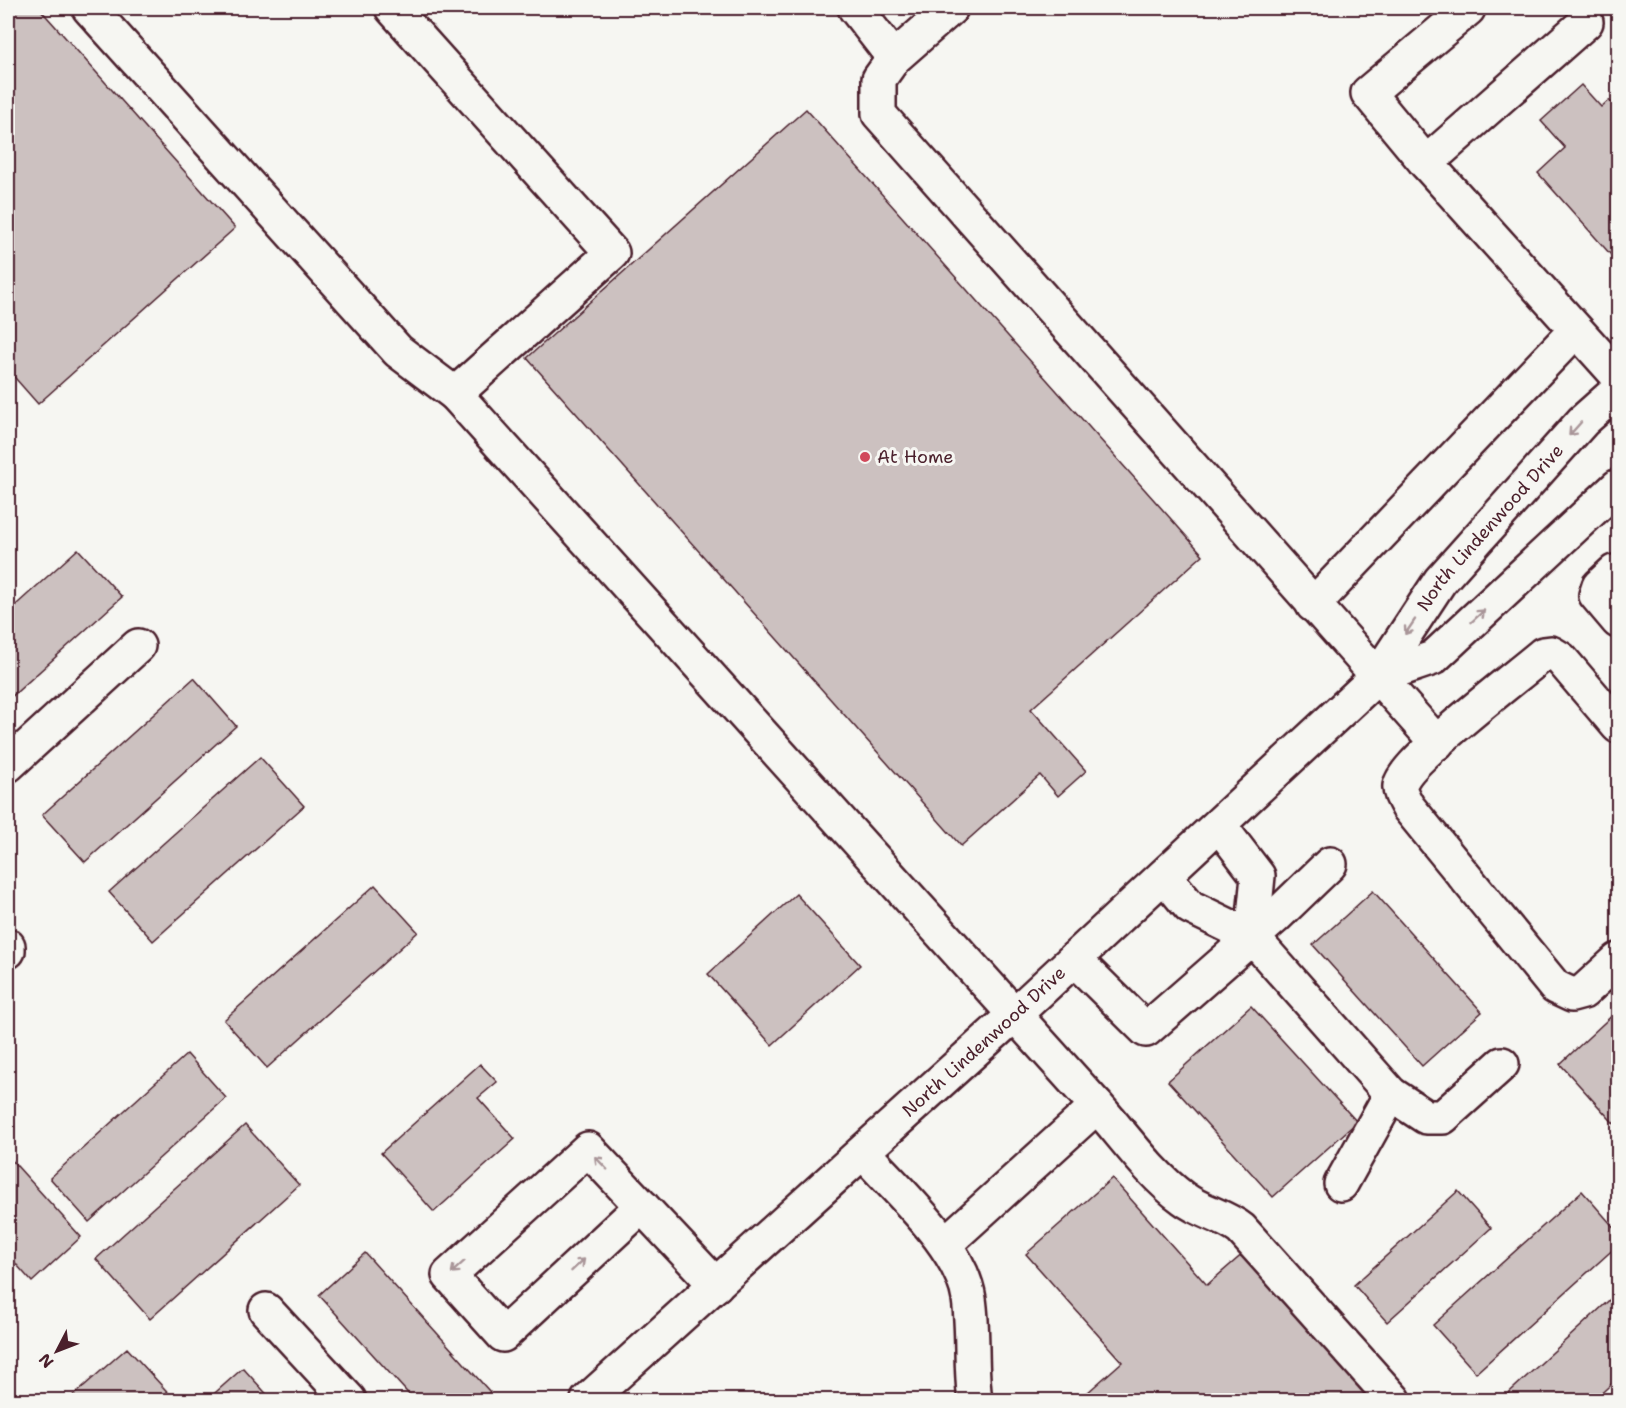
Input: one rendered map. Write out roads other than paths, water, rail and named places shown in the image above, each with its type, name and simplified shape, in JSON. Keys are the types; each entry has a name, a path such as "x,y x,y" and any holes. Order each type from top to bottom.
{"street":[{"path":"89,8 398,351 455,394 1176,1192 1195,1205 1221,1215 1241,1229 1394,1401"},
{"path":"855,8 894,58"},
{"path":"951,8 894,58 879,79 879,114 1437,743"},
{"path":"1468,8 1368,93 1426,163 1575,331 1618,376"},
{"path":"399,10 612,253 455,394"},
{"path":"1426,163 1586,22"},
{"path":"1313,605 1575,331"},
{"name":"North Lindenwood Drive","path":"588,1401 1014,1015 1377,677 1440,581 1583,421 1618,390"},
{"name":"North Lindenwood Drive","path":"1377,677 1433,658 1618,486"},
{"path":"1618,572 1614,572 1599,586 1596,595 1618,621"},
{"path":"8,765 138,646"},
{"path":"1618,726 1562,659 1551,653 1544,654 1417,760 1400,783 1399,789 1408,807 1555,987 1572,995 1583,992 1618,960"},
{"path":"1219,825 1258,876 1252,937"},
{"path":"1074,959 1146,1030 1252,937 1330,864"},
{"path":"1164,876 1190,907 1252,937 1391,1094 1426,1117 1443,1117 1502,1064"},
{"path":"8,946 8,951"},
{"path":"1341,1184 1391,1094"},
{"path":"945,1244 1096,1106"},
{"path":"642,1206 503,1335 449,1275 588,1149 642,1206 716,1285"},
{"path":"863,1152 945,1244 960,1267 969,1300 975,1401"},
{"path":"267,1310 349,1401"}],"place":[{"name":"At Home","path":"865,457"}]}
